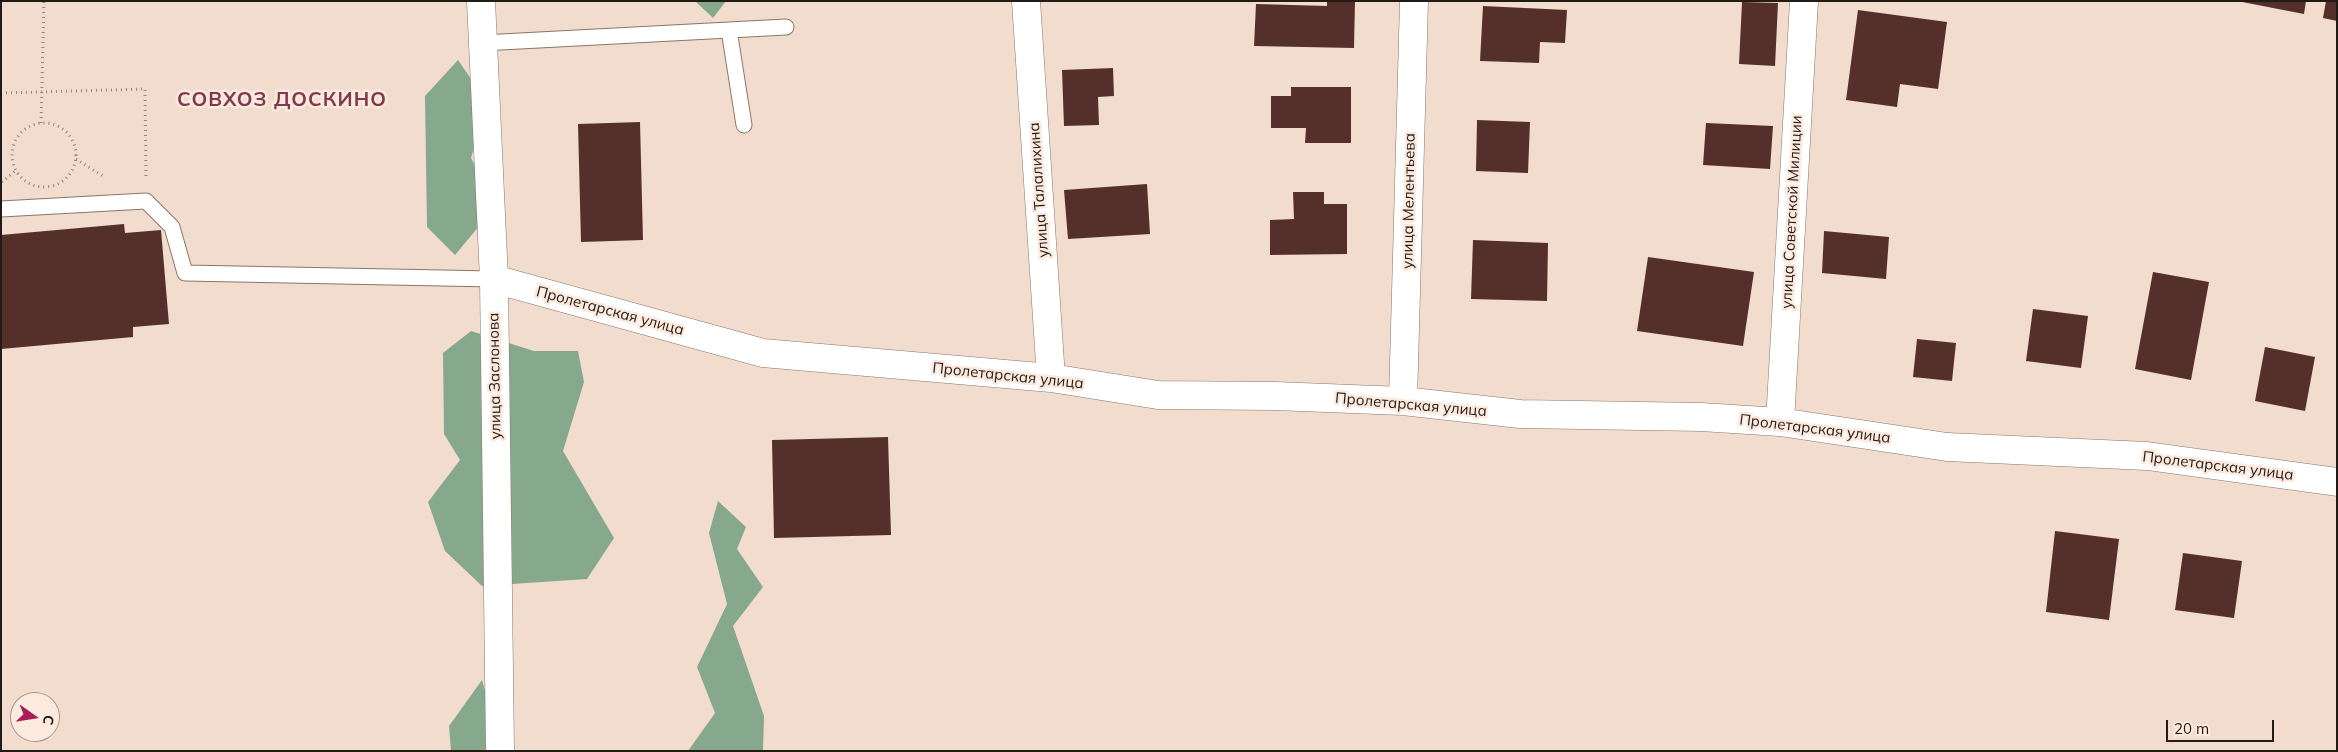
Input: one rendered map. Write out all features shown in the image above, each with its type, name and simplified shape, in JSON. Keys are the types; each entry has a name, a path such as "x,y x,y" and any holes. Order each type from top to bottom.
{"street":[{"name":"улица Талалихина","path":"1026,1 1051,378"},
{"name":"улица Мелентьева","path":"1403,401 1414,1"},
{"name":"улица Советской Милиции","path":"1780,422 1804,1"},
{"name":"улица Заслонова","path":"478,16 494,279 500,751"},
{"name":"Пролетарская улица","path":"494,279 763,353 1051,378 1158,395 1275,396 1403,401 1520,414 1701,417 1780,422 1947,447 2147,456 2337,482"}],"lane":[{"path":"478,16 729,30 786,27"},
{"path":"729,30 744,125"},
{"path":"1,209 146,201 172,227 185,274 494,279"}],"path":[{"path":"41,123 44,1"},
{"path":"1,93 145,89 146,201"},
{"path":"41,123 60,127 72,140 76,159 70,174 61,183 44,188 27,183 16,171 12,155 17,138 28,127 41,123"},
{"path":"1,183 16,171"}],"green space":[{"path":"695,1 726,1 713,18"},
{"path":"458,60 487,102 471,158 483,180 480,225 455,255 427,227 425,96"},
{"path":"471,331 534,351 578,351 584,382 563,451 614,538 587,579 482,586 445,551 428,502 460,460 444,434 443,353"},
{"path":"718,501 746,527 737,549 763,587 733,626 764,716 763,751 688,751 715,713 697,667 727,604 709,533"},
{"path":"482,680 502,749 501,751 451,751 449,726"}],"building":[{"path":"1327,1 1355,1 1354,48 1254,46 1256,4 1327,6"},
{"path":"2237,1 2306,1 2304,14"},
{"path":"2326,1 2337,1 2337,21 2323,18"},
{"path":"1742,2 1778,3 1775,66 1739,64"},
{"path":"1483,6 1567,10 1565,43 1540,42 1539,63 1480,61"},
{"path":"1858,10 1947,22 1938,89 1900,84 1897,107 1846,100"},
{"path":"1113,68 1114,96 1098,97 1099,125 1064,126 1062,70"},
{"path":"1291,87 1351,87 1351,143 1305,143 1306,128 1271,128 1271,96 1291,96"},
{"path":"1477,120 1530,122 1528,173 1476,171"},
{"path":"640,122 643,240 581,242 578,124"},
{"path":"1706,123 1773,126 1770,169 1703,165"},
{"path":"1147,184 1150,234 1068,239 1064,190"},
{"path":"1293,192 1324,192 1324,204 1347,204 1347,254 1270,255 1270,220 1294,219"},
{"path":"124,224 125,233 161,230 169,324 133,327 133,337 1,349 1,235"},
{"path":"1824,231 1889,237 1886,279 1822,273"},
{"path":"1473,240 1548,243 1547,301 1471,299"},
{"path":"1648,257 1754,272 1743,346 1637,331"},
{"path":"2153,272 2209,282 2191,380 2135,369"},
{"path":"2033,309 2088,316 2081,368 2026,361"},
{"path":"1917,339 1956,343 1952,381 1913,377"},
{"path":"2265,347 2315,357 2305,411 2255,401"},
{"path":"888,437 891,535 774,538 772,440"},
{"path":"2055,531 2119,539 2109,620 2046,612"},
{"path":"2183,553 2242,561 2234,618 2175,610"}],"district":[{"name":"СОВХОЗ ДОСКИНО","path":"282,100"}]}
